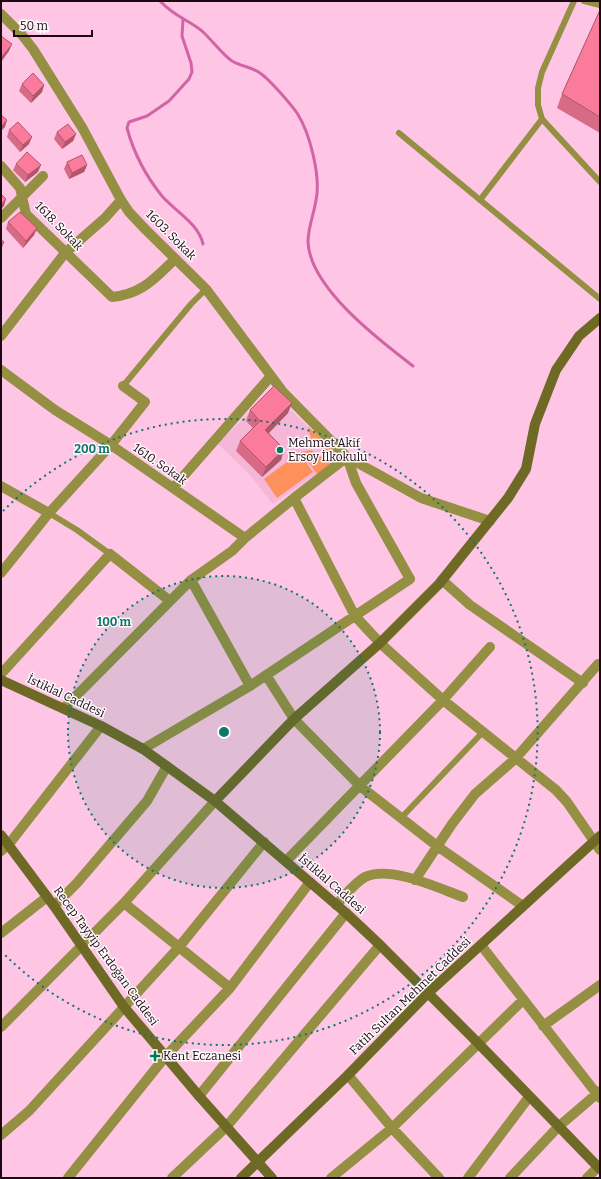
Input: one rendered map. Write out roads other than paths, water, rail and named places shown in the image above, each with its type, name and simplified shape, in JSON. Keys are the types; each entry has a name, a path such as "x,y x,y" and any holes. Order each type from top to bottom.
{"street":[{"name":"1603. Sokak","path":"1,14 22,35 33,49 82,130 121,200 146,230 206,289 293,403 347,457"},
{"name":"1618. Sokak","path":"1,166 15,180 20,188 26,214 65,253 112,296 129,294 145,287 175,259"},
{"path":"1,218 44,176"},
{"path":"1,336 65,253 105,218 121,200"},
{"path":"1,1027 124,903 215,801 294,719 380,643 442,580 508,498 526,469 535,424 556,370 579,336 600,318"},
{"name":"1610. Sokak","path":"1,370 56,410 111,445 245,538"},
{"path":"173,488 271,376"},
{"path":"1,573 49,513 111,445 145,402 124,386"},
{"path":"347,457 421,498 490,521"},
{"path":"64,708 190,580 232,552 245,538 347,457"},
{"path":"143,750 250,686 410,579 356,483 347,457"},
{"path":"1,486 49,513"},
{"path":"294,498 355,616 380,643 443,700 515,759 556,790 597,838 600,850"},
{"path":"1,674 110,554 170,601"},
{"path":"190,580 250,686"},
{"path":"442,580 470,605 583,682"},
{"path":"286,861 443,700 490,647"},
{"path":"415,880 452,824 475,794 515,759 598,664"},
{"path":"266,675 294,719 360,786 438,846 524,906"},
{"name":"İstiklal Caddesi","path":"1,680 101,726 143,750 215,801 346,913 380,945 478,1043 599,1168"},
{"path":"5,848 101,726"},
{"path":"54,906 77,883 147,801 167,766"},
{"name":"Recep Tayyip Erdoğan Caddesi","path":"1,835 5,848 54,906 124,1007 165,1057 272,1178"},
{"name":"Fatih Sultan Mehmet Caddesi","path":"241,1178 348,1075 428,993 597,838"},
{"path":"1,1135 29,1110 179,947 264,842"},
{"path":"336,905 360,880 371,875 386,874 415,880 463,897"},
{"path":"68,1178 165,1057 230,988 310,882"},
{"path":"1,933 47,897"},
{"path":"124,903 230,988"},
{"path":"199,1096 346,913"},
{"path":"172,1178 226,1127 380,945"},
{"path":"481,945 543,1026 599,1094 558,1127 510,1178"},
{"path":"543,1026 600,985"},
{"path":"331,1178 392,1128 523,1000"},
{"path":"348,1075 392,1128 439,1178"},
{"path":"468,1178 529,1097"},
{"path":"587,1178 599,1168"}],"lane":[{"path":"574,1 539,80 537,96 542,119 600,182"},
{"path":"584,1 600,5"},
{"path":"480,200 542,119"},
{"path":"400,133 600,299"},
{"path":"124,386 191,304 206,289"},
{"path":"49,513 77,530 110,554"},
{"path":"401,818 482,732"}],"waterway":[{"path":"160,1 171,11 202,31 232,61 253,69 264,76 290,103 297,113 310,143 316,168 316,200 308,242 312,259 320,277 348,312 413,366"},
{"path":"183,20 182,36 191,63 192,72 189,79 169,101 147,116 129,122 127,128 133,147 150,180 162,196 192,224 203,244"}],"place":[{"name":"Mehmet Akif Ersoy İlkokulu","path":"280,450"},
{"name":"Kent Eczanesi","path":"155,1056"}]}
